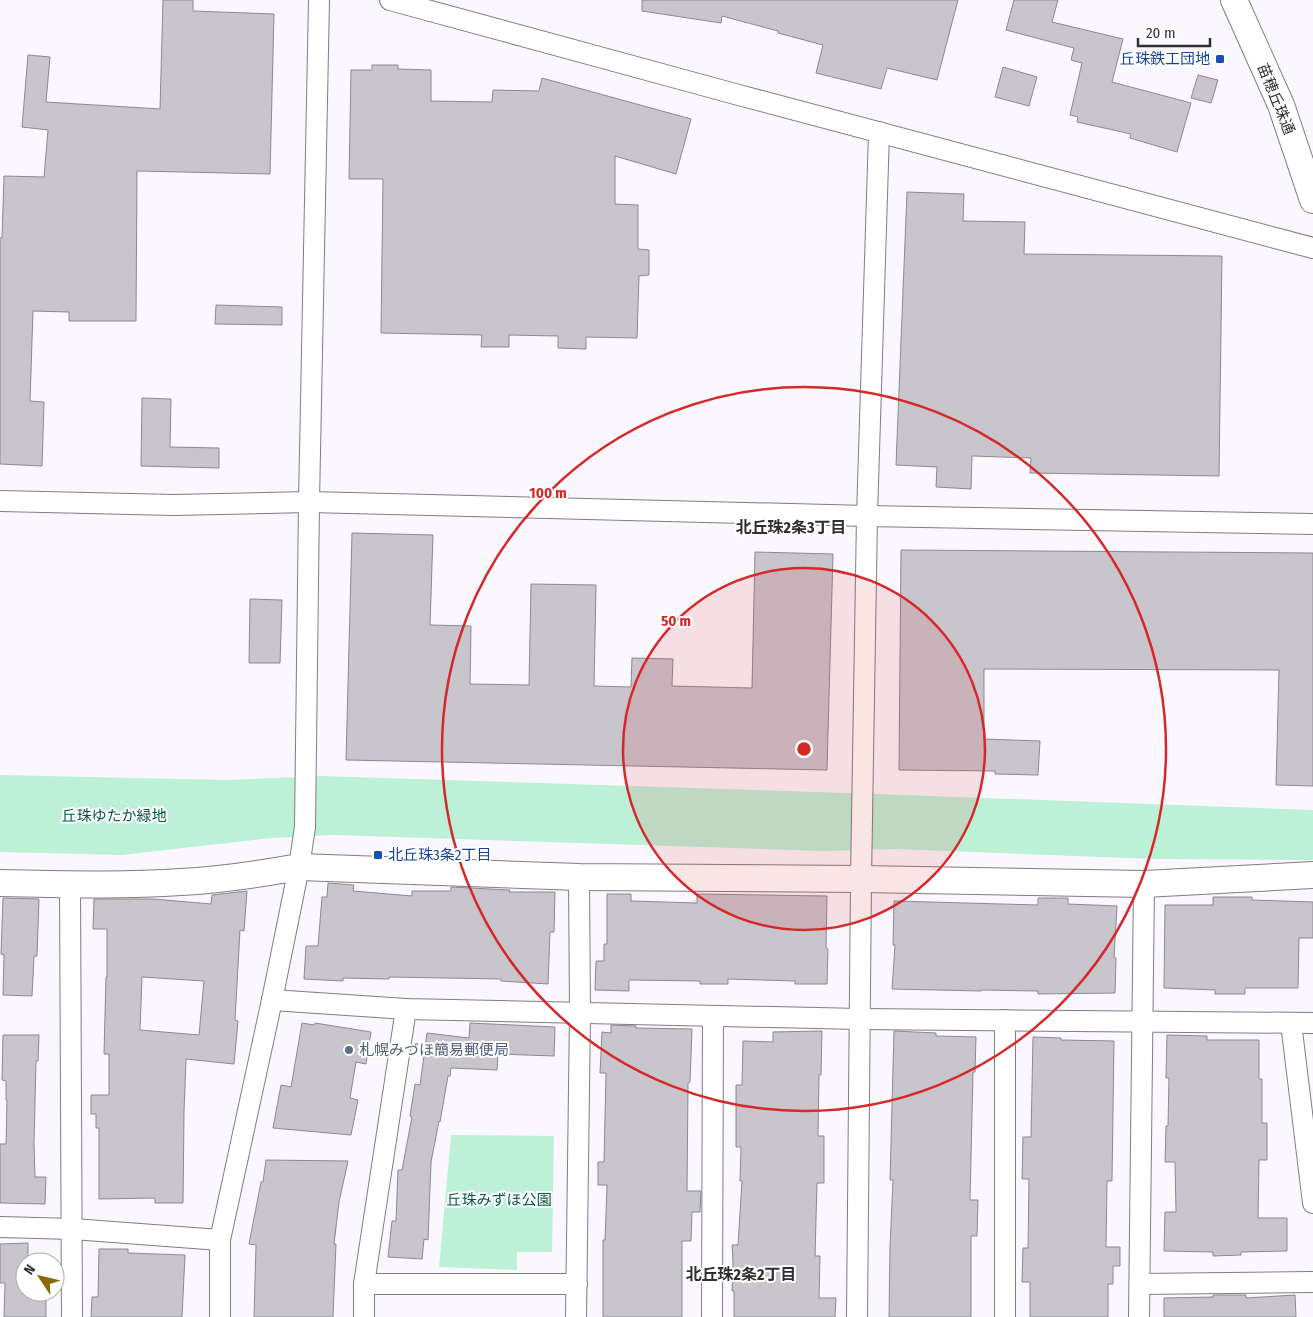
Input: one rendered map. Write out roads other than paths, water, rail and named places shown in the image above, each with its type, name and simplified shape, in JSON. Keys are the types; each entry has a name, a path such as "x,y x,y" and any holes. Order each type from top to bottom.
{"street":[{"path":"220,1317 220,1240 272,1000 299,867 305,827 309,502 319,0"},
{"path":"390,0 1313,248"},
{"name":"苗穂丘珠通","path":"1234,0 1281,106 1313,200"},
{"path":"857,1317 860,879 867,516 879,132"},
{"path":"0,501 174,505 309,502 867,516 1313,524"},
{"path":"0,883 182,882 265,873 299,867 579,876 1144,884 1313,875"},
{"path":"576,1317 580,1013 579,876"},
{"path":"70,884 72,1317"},
{"path":"1139,1317 1144,1021 1144,884"},
{"path":"272,1000 406,1009 713,1016 1313,1023"},
{"path":"364,1317 364,1284 406,1009"},
{"path":"712,1317 713,1016"},
{"path":"1005,1020 1005,1317"},
{"path":"1291,1023 1313,1203"},
{"path":"0,1227 73,1229 220,1240"},
{"path":"1140,1284 1313,1282"},
{"path":"364,1284 576,1284"}],"place":[{"name":"丘珠鉄工団地","path":"1220,59"},
{"name":"北丘珠3条2丁目","path":"378,855"},
{"name":"札幌みづほ簡易郵便局","path":"349,1050"}],"district":[{"name":"北丘珠2条3丁目","path":"791,527"},
{"name":"北丘珠2条2丁目","path":"741,1274"}],"park label":[{"name":"丘珠ゆたか緑地","path":"114,816"},
{"name":"丘珠みずほ公園","path":"499,1200"}]}
